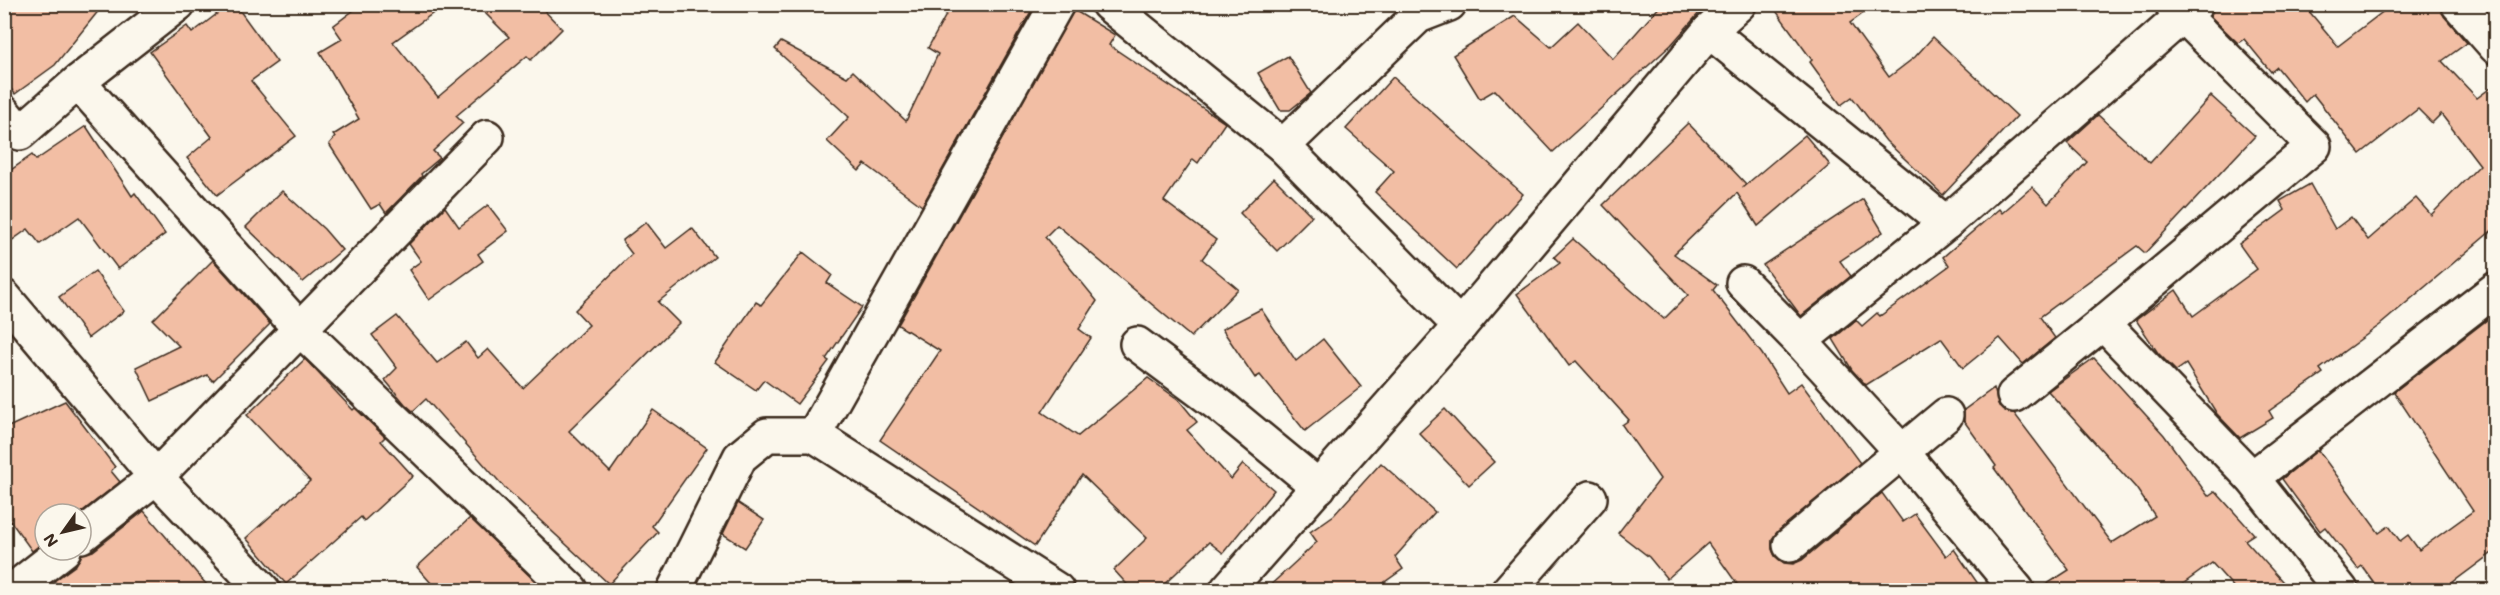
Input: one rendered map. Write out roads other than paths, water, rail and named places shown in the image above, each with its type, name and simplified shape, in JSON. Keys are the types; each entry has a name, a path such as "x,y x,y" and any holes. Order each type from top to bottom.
{"street":[{"path":"10,131 78,82 178,4"},
{"path":"814,435 1057,4"},
{"path":"1108,4 1283,146 1460,326"},
{"path":"1283,146 1418,16 1449,4"},
{"path":"1227,591 1460,326 1709,31 1739,4"},
{"path":"2458,4 2496,47"},
{"path":"1800,341 1946,223 2184,8 2314,146 2014,395"},
{"path":"1709,31 1946,223"},
{"path":"78,82 299,328 571,591"},
{"path":"93,527 156,477 487,137"},
{"path":"1743,283 1902,452 2017,591"},
{"path":"2252,478 2496,289"},
{"path":"4,297 156,477 263,591"},
{"path":"2103,323 2252,478 2341,591"},
{"path":"1137,344 1223,408 1319,487"},
{"path":"1790,545 1946,415"},
{"path":"674,591 740,457 767,435 814,435 1057,591"},
{"path":"1509,591 1590,498"},
{"path":"13,591 49,562"}]}
